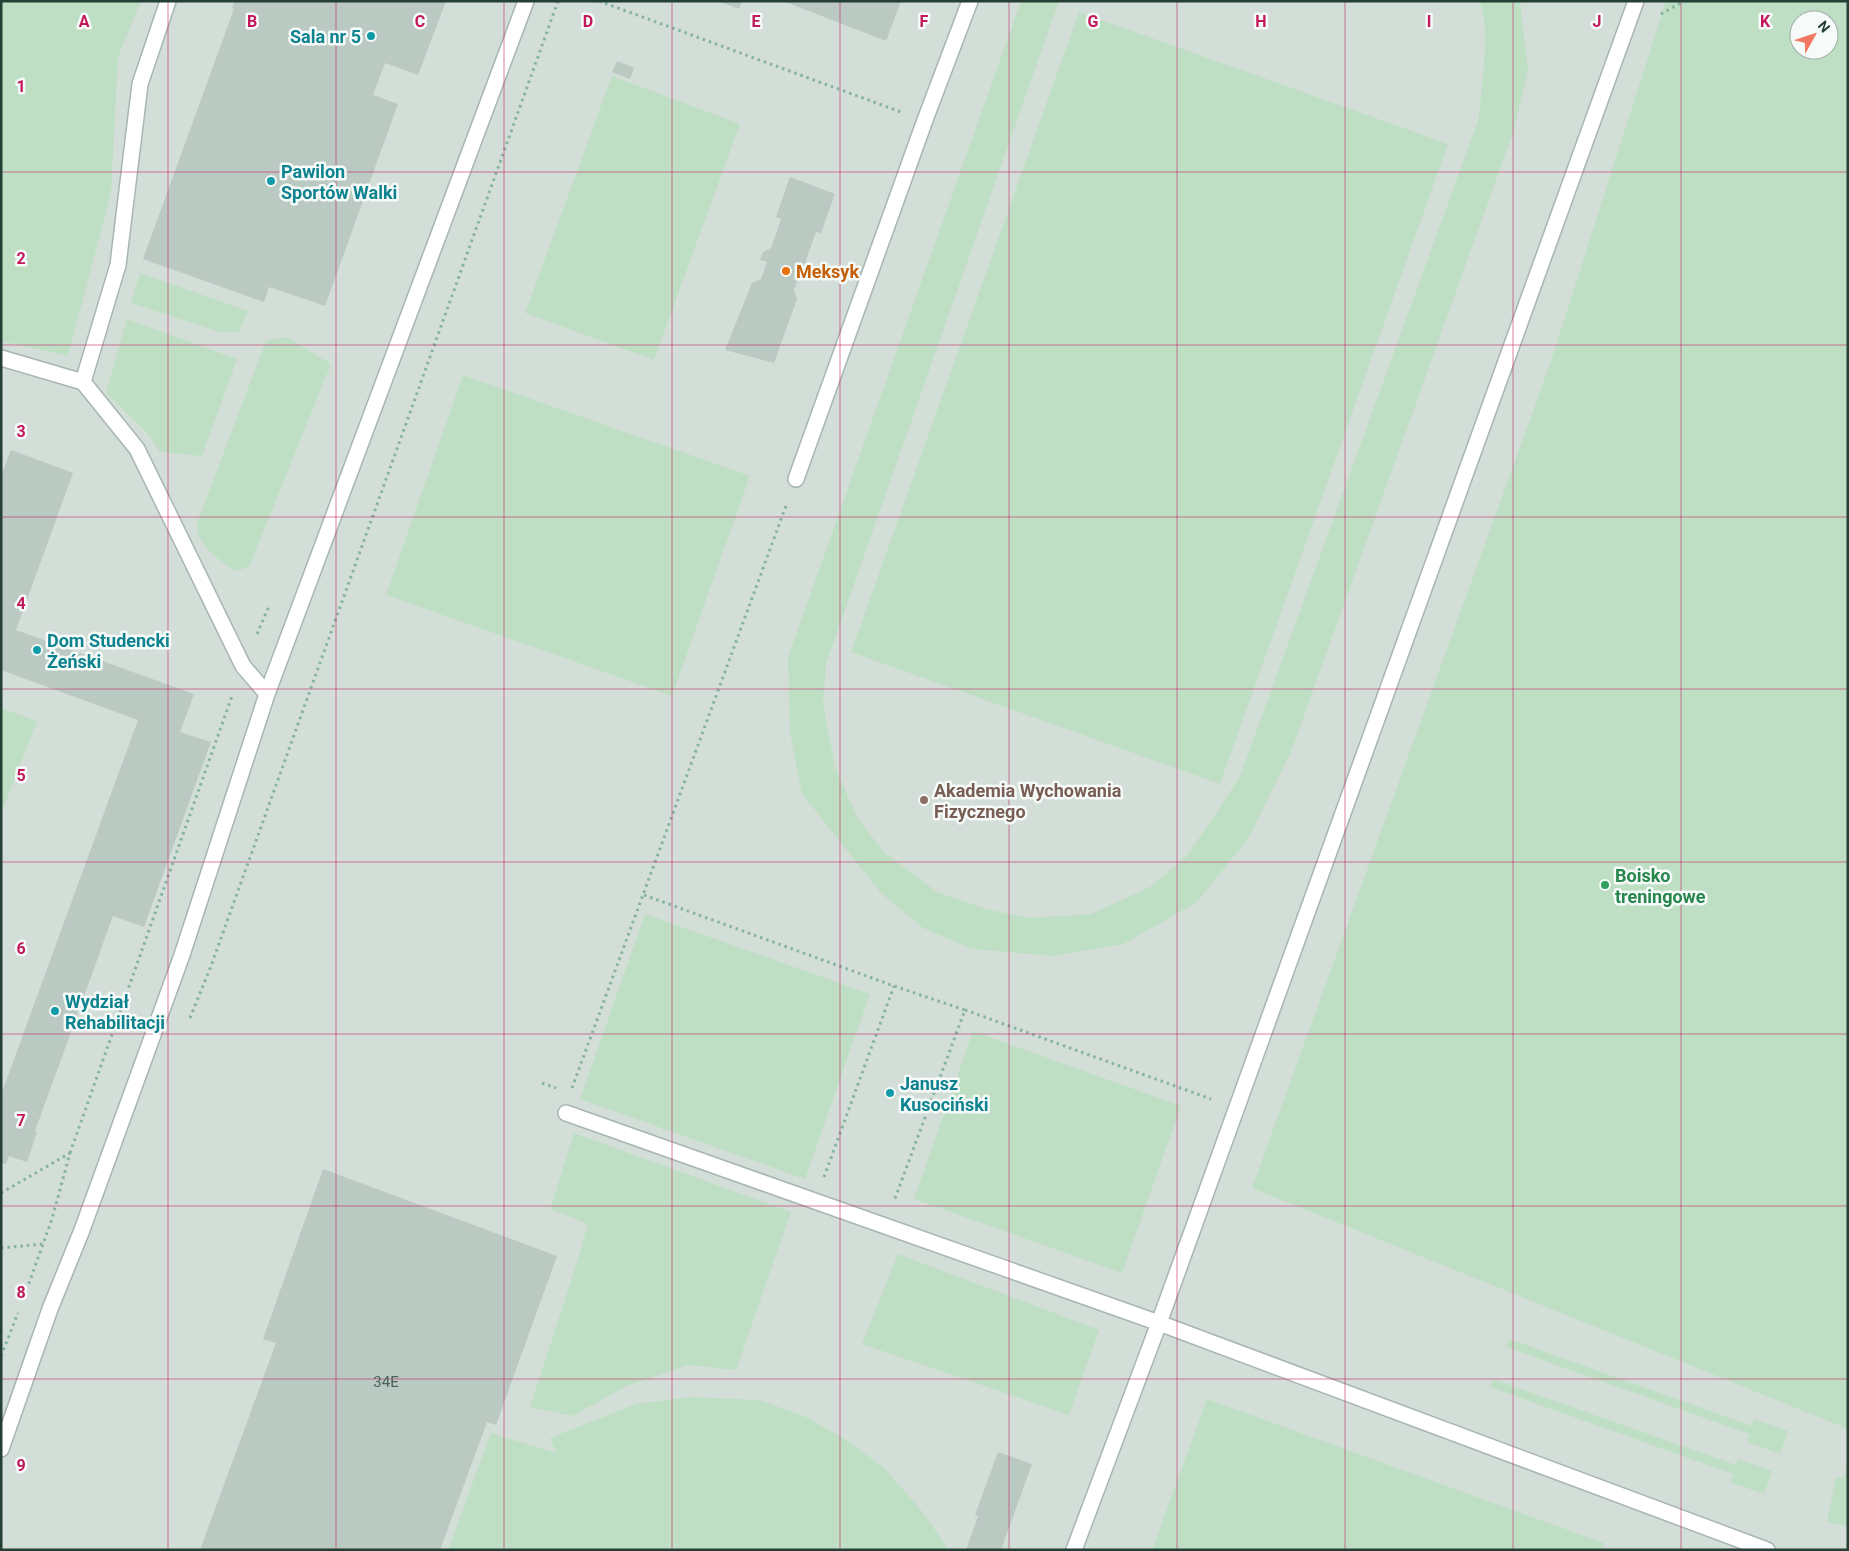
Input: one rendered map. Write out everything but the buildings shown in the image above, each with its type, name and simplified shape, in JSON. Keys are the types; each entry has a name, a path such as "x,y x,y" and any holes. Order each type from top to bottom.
{"street":[{"path":"82,382 118,265 140,84 168,1"},
{"path":"1,1449 50,1309 82,1230 182,955 267,694 526,1"},
{"path":"796,479 925,120 970,1"},
{"path":"1074,1550 1159,1323 1636,1"},
{"path":"1,358 82,382 137,449 243,666 267,694"},
{"path":"566,1113 1159,1323 1767,1550"}],"path":[{"path":"189,1021 211,966 558,1"},
{"path":"599,1 925,120"},
{"path":"566,1113 571,1092 796,479"},
{"path":"644,895 1236,1108"},
{"path":"815,1202 894,986"},
{"path":"884,1226 965,1010"},
{"path":"1,1193 70,1153 44,1244 26,1291"},
{"path":"1,1248 44,1244"},
{"path":"1,1356 19,1310"}],"shaded area":[{"name":"Akademia Wychowania Fizycznego","path":"1,1 1848,1 1848,1550 1,1550"}],"green space":[{"path":"1,1 141,1 118,57 111,193 68,356 1,341"},
{"path":"1021,1 1059,1 826,664 823,704 835,767 858,819 885,853 937,892 986,909 1029,918 1091,914 1150,887 1185,858 1240,776 1479,118 1485,41 1483,11 1479,1 1520,1 1528,70 1514,130 1291,752 1248,839 1196,903 1123,944 1054,956 972,949 923,928 881,893 802,794 790,732 788,657"},
{"name":"Boisko treningowe","path":"1666,1 1848,1 1848,1429 1252,1188 1550,364"},
{"path":"1079,12 1448,144 1220,784 851,652"},
{"path":"612,76 740,124 654,360 525,313"},
{"path":"140,273 248,311 239,332 219,332 131,303"},
{"path":"127,319 237,359 202,456 160,452 148,434 106,393"},
{"path":"287,337 331,364 249,567 236,571 209,551 198,534 197,523 266,341"},
{"path":"463,375 750,476 672,696 386,595"},
{"path":"1,708 37,721 1,814"},
{"path":"645,914 870,994 805,1179 580,1099"},
{"path":"973,1031 1181,1106 1122,1273 914,1199"},
{"path":"574,1133 791,1212 736,1370 688,1365 627,1386 572,1416 530,1407 588,1224 550,1209"},
{"path":"898,1254 1099,1330 1069,1415 862,1344"},
{"path":"1509,1339 1752,1426 1754,1419 1788,1431 1780,1454 1747,1442 1749,1434 1506,1347"},
{"path":"1493,1379 1736,1465 1738,1459 1772,1471 1764,1494 1730,1482 1733,1474 1490,1387"},
{"path":"690,1397 759,1400 806,1417 845,1439 883,1467 921,1510 949,1550 448,1550 491,1433 556,1453 550,1438 636,1404"},
{"path":"1207,1399 1604,1543 1602,1550 1152,1550"},
{"path":"1848,1461 1848,1526 1827,1522 1836,1477 1844,1479"}],"place":[{"name":"Sala nr 5","path":"371,36"},
{"name":"Pawilon Sportów Walki","path":"271,181"},
{"name":"Meksyk","path":"786,271"},
{"name":"Dom Studencki Żeński","path":"37,650"},
{"name":"Akademia Wychowania Fizycznego","path":"924,800"},
{"name":"Boisko treningowe","path":"1605,885"},
{"name":"Wydział Rehabilitacji","path":"55,1011"},
{"name":"Janusz Kusociński","path":"890,1093"}]}
